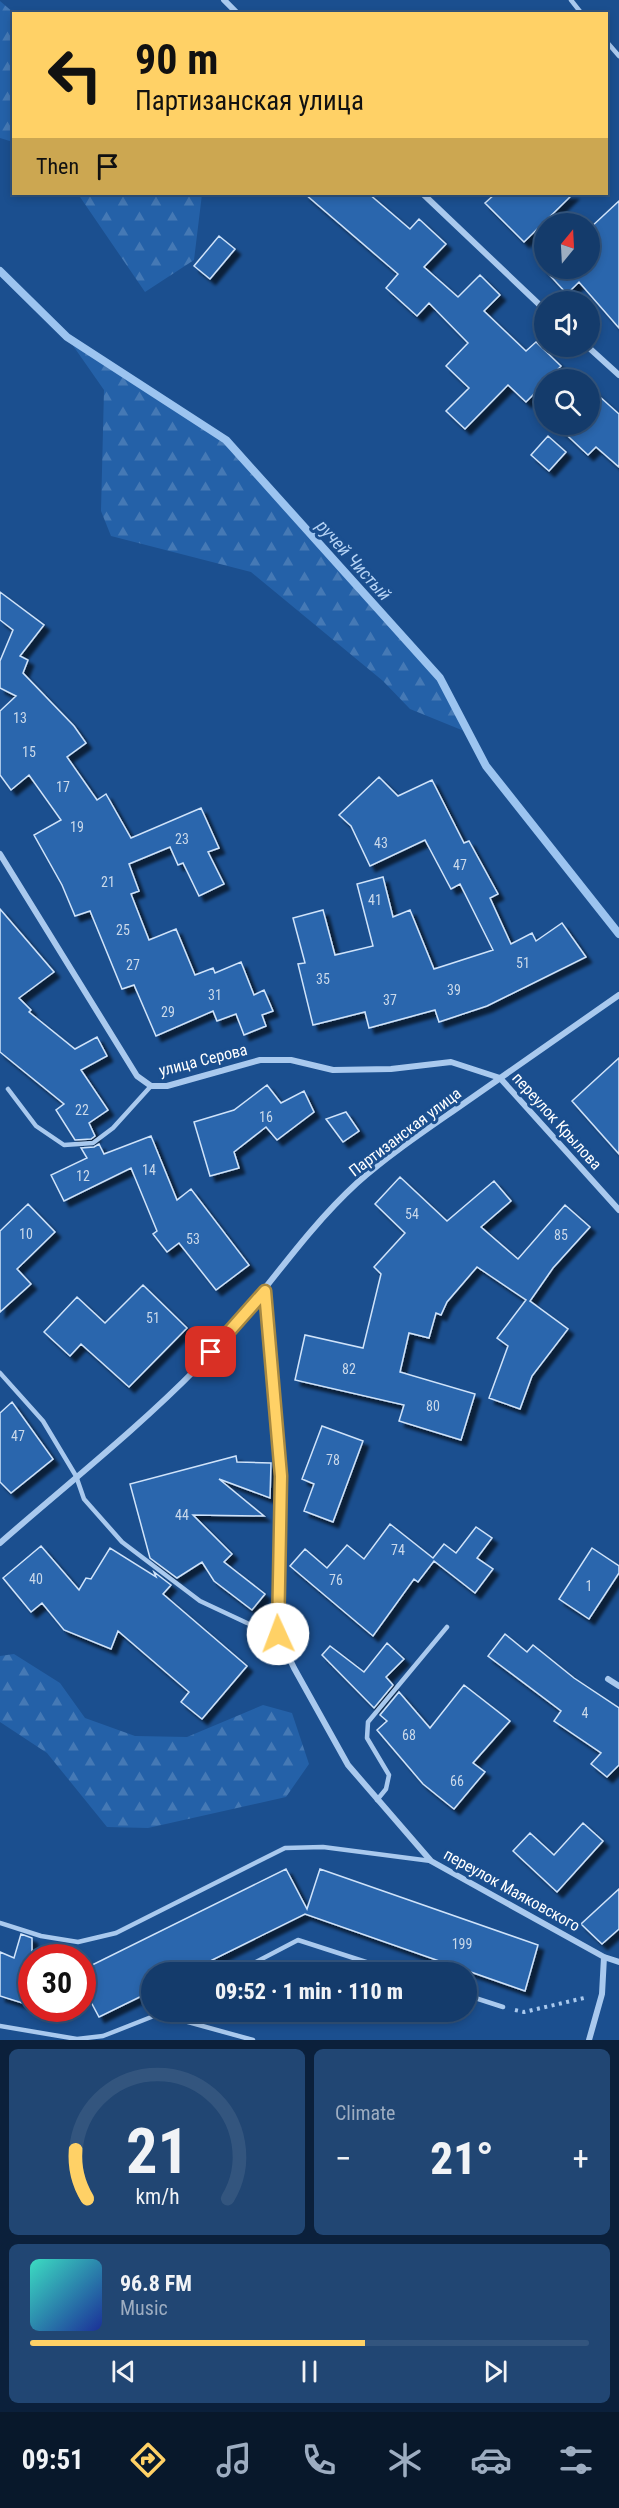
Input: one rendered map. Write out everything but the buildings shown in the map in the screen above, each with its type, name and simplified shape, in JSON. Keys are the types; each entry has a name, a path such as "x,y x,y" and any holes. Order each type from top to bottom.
{"street":[{"path":"224,0 236,12"},
{"path":"424,195 534,299"},
{"path":"599,357 619,375"},
{"name":"улица Серова","path":"0,854 137,1076 151,1086 167,1086 260,1060 291,1060 333,1070 391,1069 451,1062 500,1078"},
{"name":"Партизанская улица","path":"0,1543 131,1431 198,1367 265,1291 306,1238 356,1184 402,1146 619,995"},
{"name":"переулок Крылова","path":"500,1078 619,1209"},
{"name":"переулок Маяковского","path":"265,1291 281,1476 278,1634 294,1668 348,1765 432,1861 604,1957 619,1962"},
{"path":"608,1679 619,1686"},
{"path":"589,2040 602,1994 604,1957"}],"lane":[{"path":"571,0 580,12"},
{"path":"608,43 619,56"},
{"path":"8,1089 36,1126 64,1145 93,1143 113,1128 151,1086"},
{"path":"0,1373 44,1421 76,1476 84,1499 122,1542 200,1601 247,1623 278,1634"},
{"path":"377,1800 386,1789 389,1775 367,1738 368,1722 447,1627"},
{"path":"0,1923 41,1936 78,1942 116,1933 285,1848 323,1847 432,1861"},
{"path":"256,1962 298,1940 366,1962"},
{"path":"477,1999 503,2007"},
{"path":"0,2026 77,2038 103,2036 141,2021"},
{"path":"192,2022 253,2040"}],"path":[{"path":"503,2007 524,2012 602,1994"}],"green space":[{"path":"0,1 13,12 12,142 0,138"},
{"path":"79,195 202,195 194,260 145,292"},
{"path":"67,337 226,440 440,678 469,733 410,709 383,681 251,572 111,536 101,511 104,390"},
{"path":"14,1654 60,1683 85,1718 135,1736 187,1737 263,1705 292,1713 309,1764 286,1797 148,1828 107,1827 47,1753 0,1722 0,1656"}],"waterway":[{"name":"ручей Чистый","path":"0,271 67,337 226,440 440,678 486,766 619,934"}],"route":[{"path":"211,1352 265,1291 281,1476 278,1634"}]}
